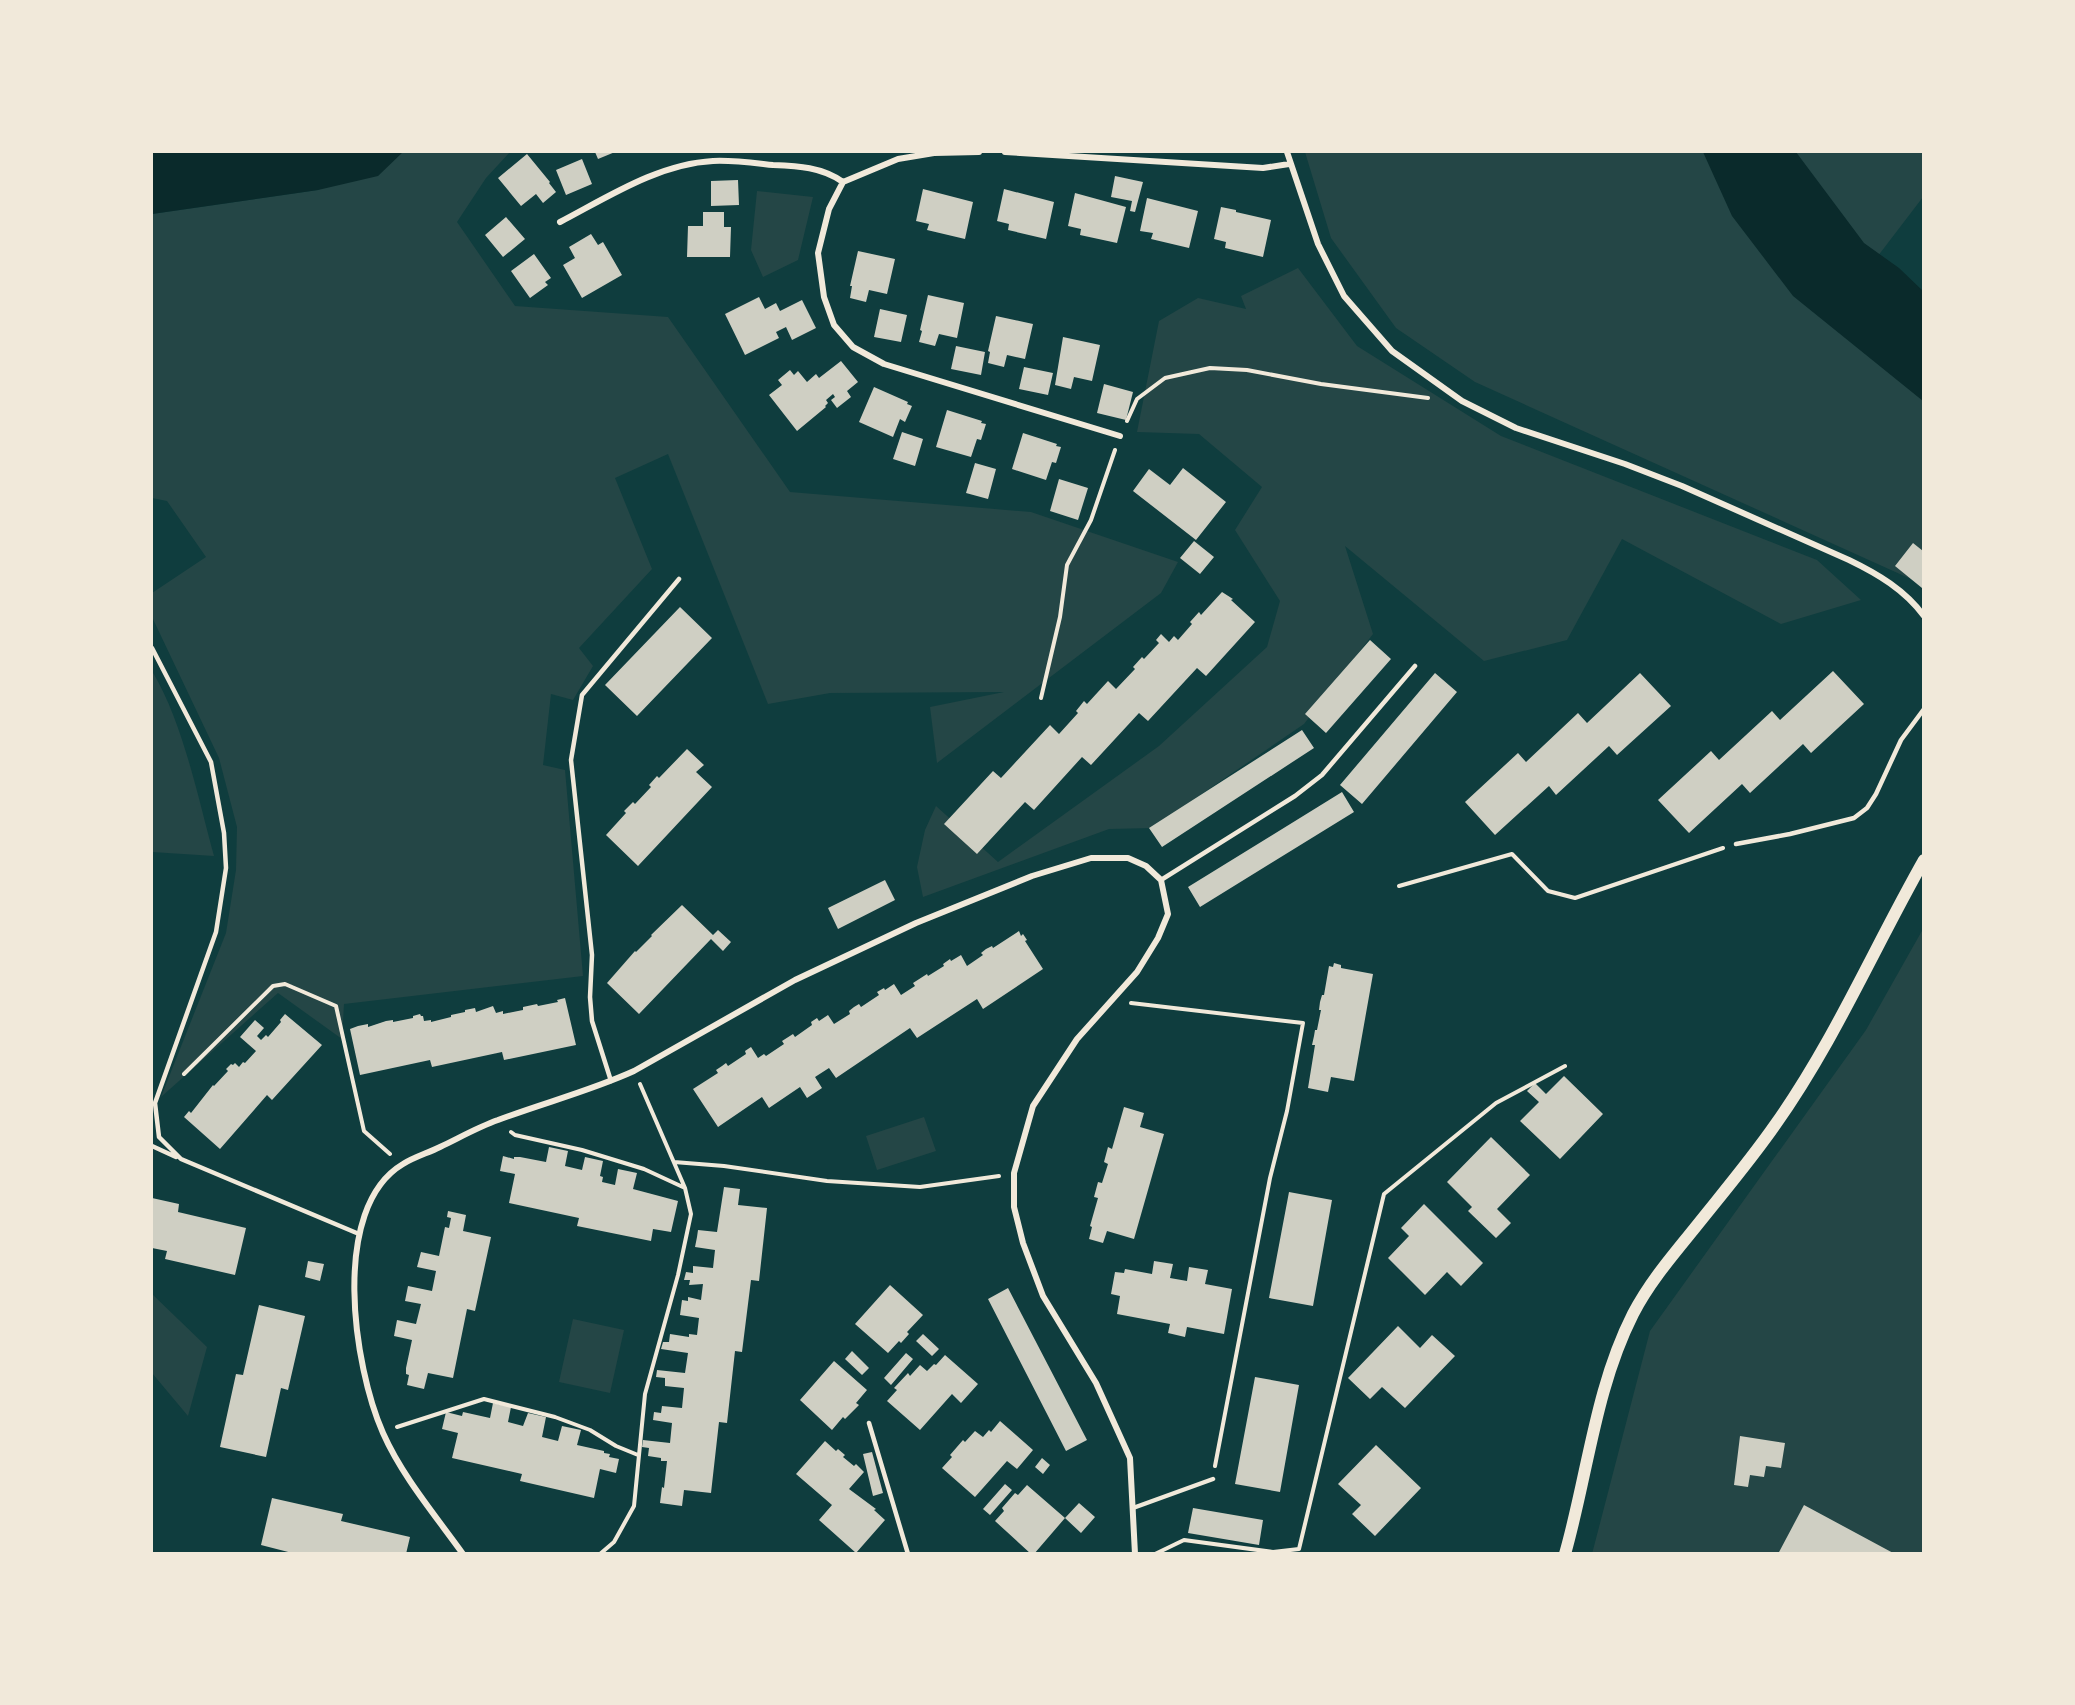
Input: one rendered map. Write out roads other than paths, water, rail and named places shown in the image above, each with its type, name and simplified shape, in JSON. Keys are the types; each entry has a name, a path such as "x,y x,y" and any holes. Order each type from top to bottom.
{"main road":[{"path":"1565,1554 1609,1368 1634,1313 1673,1254 1743,1167 1803,1083 1849,1003 1923,860"}],"street":[{"path":"980,152 934,153 898,159 843,182 829,209 818,253 824,297 834,325 853,347 884,364 1120,436"},
{"path":"1005,152 1263,168 1289,164"},
{"path":"1287,152 1289,164 1318,244 1344,296 1392,351 1462,401 1516,428 1625,464 1815,544 1872,571 1906,595 1923,616"},
{"path":"560,222 636,182 679,167 713,161 802,166 830,173 843,182"},
{"path":"463,1554 398,1462 383,1432 369,1395 355,1314 354,1273 359,1234 380,1185 401,1165 496,1120 611,1082 634,1071 795,980 916,923 1032,876 1091,858 1128,858 1146,866 1161,880 1168,914 1158,938 1137,972 1077,1039 1033,1106 1014,1173 1014,1207 1023,1243 1043,1296 1096,1383 1130,1458 1135,1554"}],"lane":[{"path":"611,1082 592,1021 590,997 592,955 571,760 582,696 680,579"},
{"path":"152,648 210,762 224,833 226,868 216,932 155,1103 159,1137 181,1159"},
{"path":"1161,880 1295,796 1322,775 1415,666"},
{"path":"1736,844 1790,834 1854,818 1867,808 1876,794 1900,740 1923,709"},
{"path":"152,1146 359,1234"},
{"path":"869,1423 908,1554"},
{"path":"1133,1508 1213,1479"}]}
